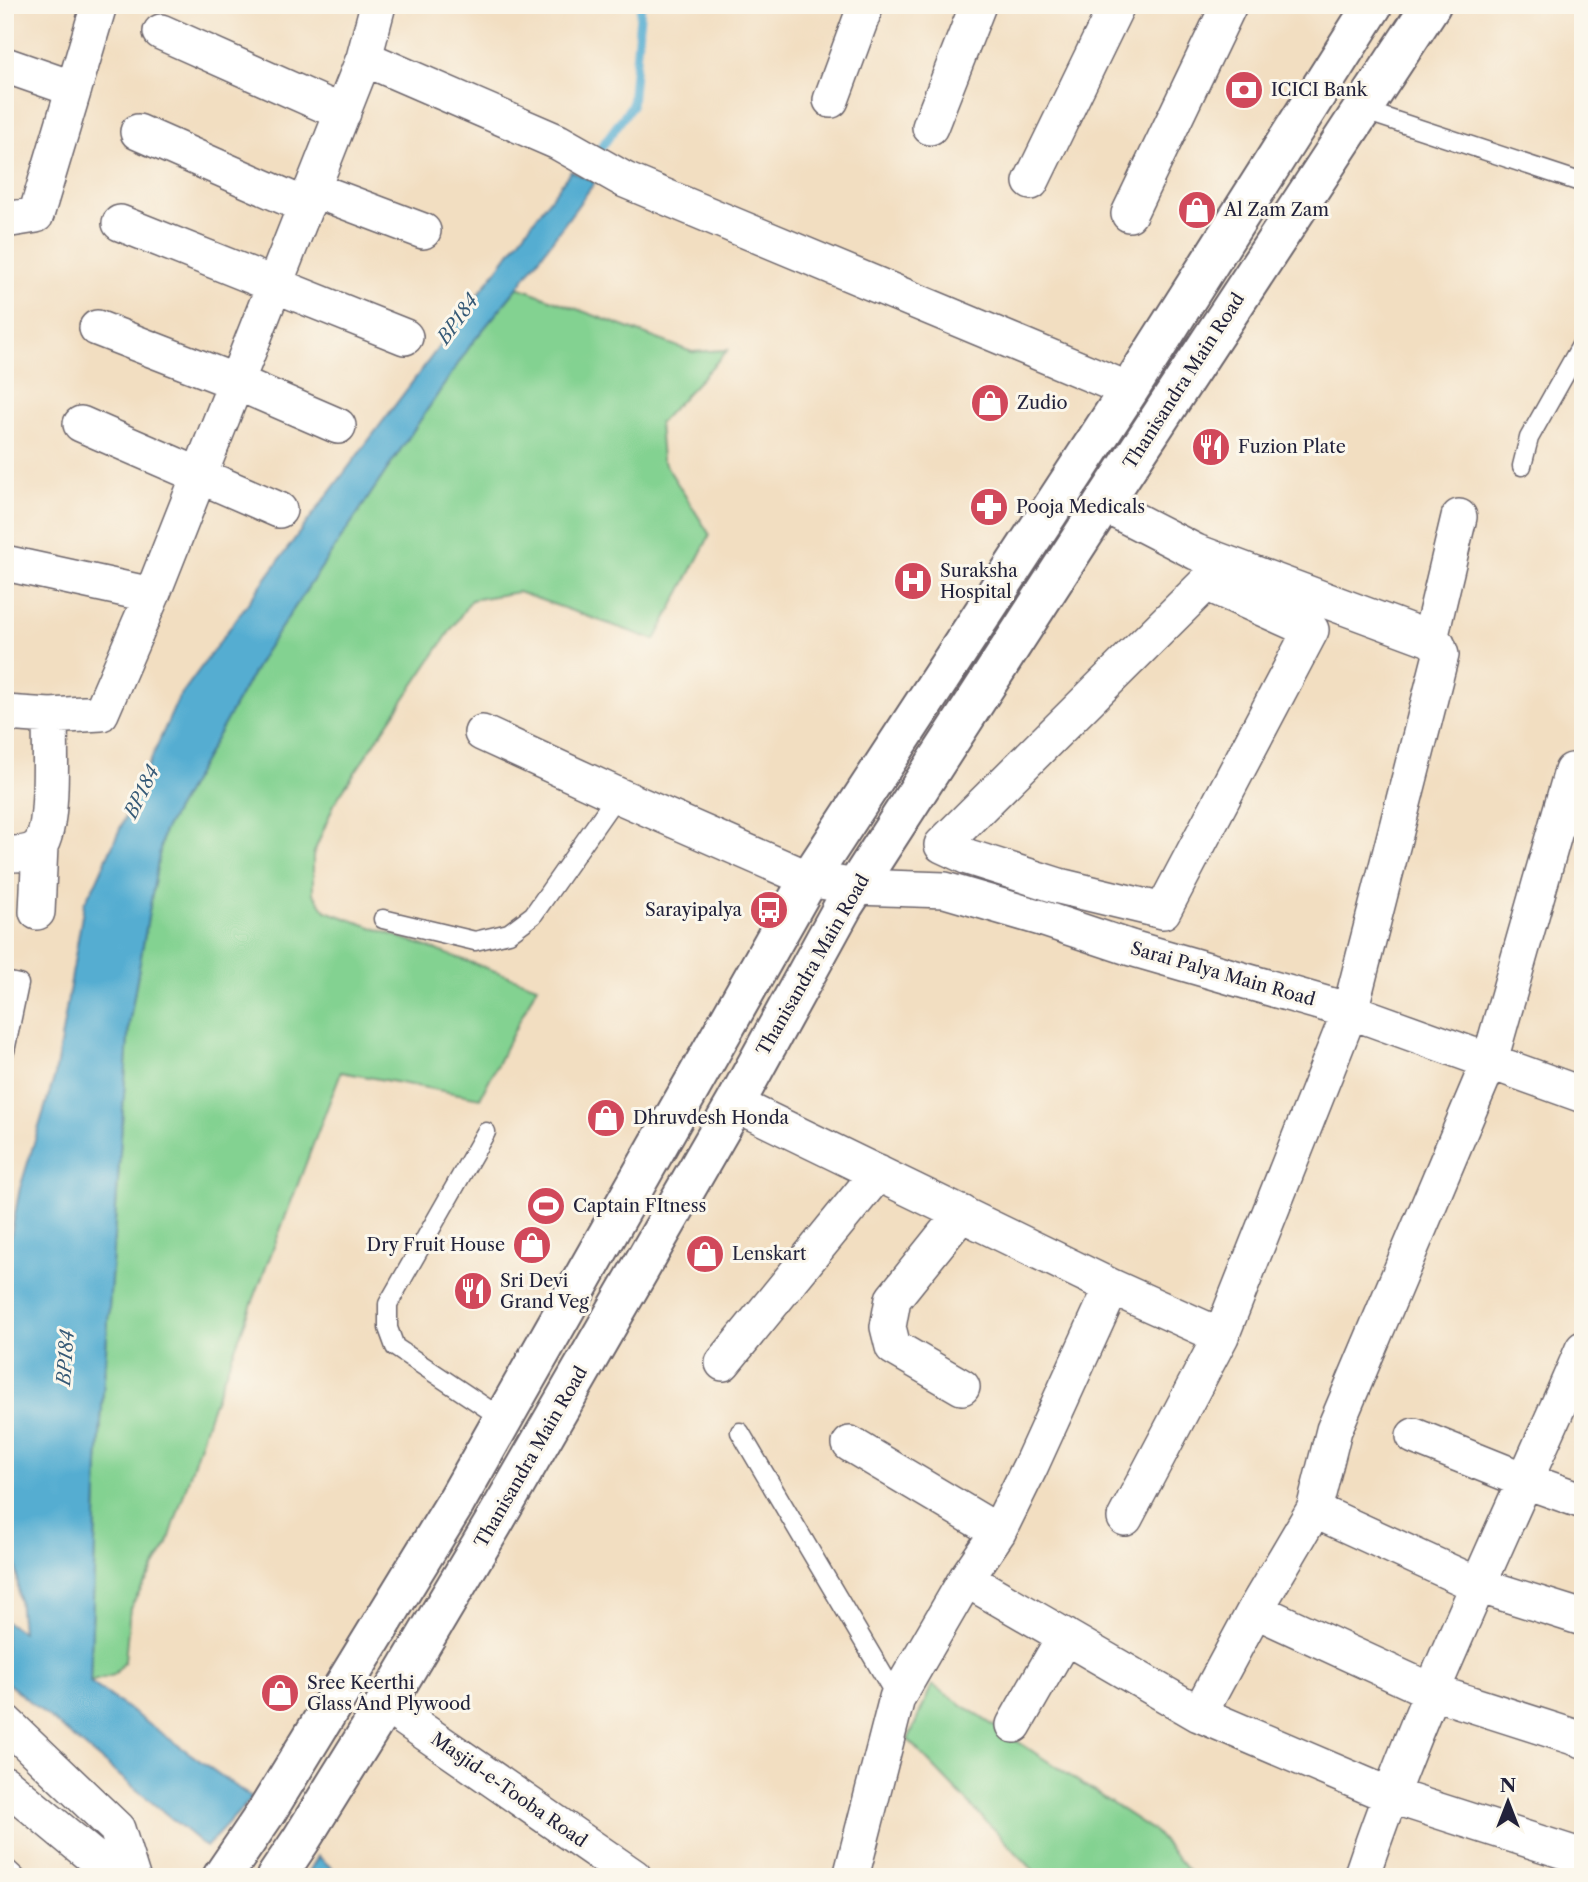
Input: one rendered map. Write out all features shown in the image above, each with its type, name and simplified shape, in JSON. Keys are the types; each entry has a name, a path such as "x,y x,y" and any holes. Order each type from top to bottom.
{"main road":[{"path":"222,1877 267,1811 456,1502 809,879 1129,390 1374,5"},
{"name":"Thanisandra Main Road","path":"276,1877 302,1840 500,1512 735,1104 844,905 1103,504 1431,5"}],"street":[{"path":"5,220 36,215 99,5"},
{"path":"5,713 50,716 101,713 152,595 343,113 364,58 378,5"},
{"path":"831,100 866,5"},
{"path":"930,127 978,5"},
{"path":"1031,182 1117,5"},
{"path":"1129,214 1229,5"},
{"path":"161,32 343,113"},
{"path":"364,58 558,142 625,180 1129,390"},
{"path":"5,65 74,89"},
{"path":"138,132 309,197 423,231"},
{"path":"120,223 405,337"},
{"path":"97,328 338,426"},
{"path":"81,424 279,510"},
{"path":"1103,504 1196,552 1430,639 1438,646 1441,655 1350,1011 1221,1336 1125,1518"},
{"path":"1430,639 1459,517"},
{"path":"5,563 152,595"},
{"path":"1206,583 1311,630 1163,911 1059,886 968,857 942,845 1206,583"},
{"path":"37,912 40,846 48,829 50,716"},
{"name":"Sarai Palya Main Road","path":"482,733 809,879 856,887 945,890 1131,948 1350,1011 1583,1095"},
{"path":"1199,1714 1255,1610 1314,1510 1334,1430 1490,1060 1572,771"},
{"path":"5,854 24,854 40,846"},
{"path":"945,890 968,857"},
{"path":"1041,918 1059,886"},
{"path":"1131,948 1148,907"},
{"path":"735,1104 1112,1287 1221,1336"},
{"path":"723,1363 878,1173"},
{"path":"961,1213 893,1299 888,1327 893,1347 962,1387"},
{"path":"851,1877 897,1698 966,1579 998,1532 1112,1287"},
{"path":"1362,1877 1389,1795 1583,1349"},
{"path":"1414,1436 1583,1501"},
{"path":"850,1444 998,1532"},
{"path":"1314,1510 1478,1586 1583,1618"},
{"path":"966,1579 1199,1714 1389,1795 1583,1857"},
{"path":"1255,1610 1433,1692 1583,1740"},
{"path":"1014,1725 1065,1636"},
{"name":"Masjid-e-Tooba Road","path":"384,1704 634,1877"},
{"path":"5,1722 117,1829 132,1877"},
{"path":"5,1784 117,1877"}],"lane":[{"path":"1362,110 1583,183"},
{"path":"1522,466 1530,438 1583,342"},
{"path":"383,919 475,942 509,933 533,915 617,795"},
{"path":"5,981 19,984 5,1051"},
{"path":"486,1132 388,1304 388,1328 395,1347 503,1419"},
{"path":"740,1432 897,1698"},
{"path":"5,1867 16,1877"}],"green space":[{"path":"518,287 692,352 728,350 659,423 662,459 710,535 655,640 518,592 471,600 335,802 313,855 313,893 326,911 537,986 480,1098 341,1072 210,1413 167,1546 130,1608 125,1661 114,1675 90,1682 98,1464 129,1024 163,833 264,653 472,343"},
{"path":"932,1685 1155,1832 1193,1877 1040,1877 908,1740"}],"water":[{"path":"571,171 595,182 518,287 472,343 264,653 163,833 129,1024 98,1464 90,1682 252,1798 206,1847 5,1681 5,1621 22,1632 5,1442 5,1265 20,1188 55,1075 84,903 97,880 178,699"},
{"path":"318,1856 342,1877 306,1877"}],"waterway":[{"name":"BP184","path":"595,156 632,105 641,5"}],"place":[{"name":"ICICI Bank","path":"1244,90"},
{"name":"Al Zam Zam","path":"1197,210"},
{"name":"Zudio","path":"990,403"},
{"name":"Fuzion Plate","path":"1211,447"},
{"name":"Pooja Medicals","path":"989,507"},
{"name":"Suraksha Hospital","path":"913,581"},
{"name":"Sarayipalya","path":"769,910"},
{"name":"Dhruvdesh Honda","path":"606,1118"},
{"name":"Captain FItness","path":"546,1206"},
{"name":"Dry Fruit House","path":"532,1245"},
{"name":"Lenskart","path":"705,1254"},
{"name":"Sri Devi Grand Veg","path":"473,1291"},
{"name":"Sree Keerthi Glass And Plywood","path":"280,1693"}]}
